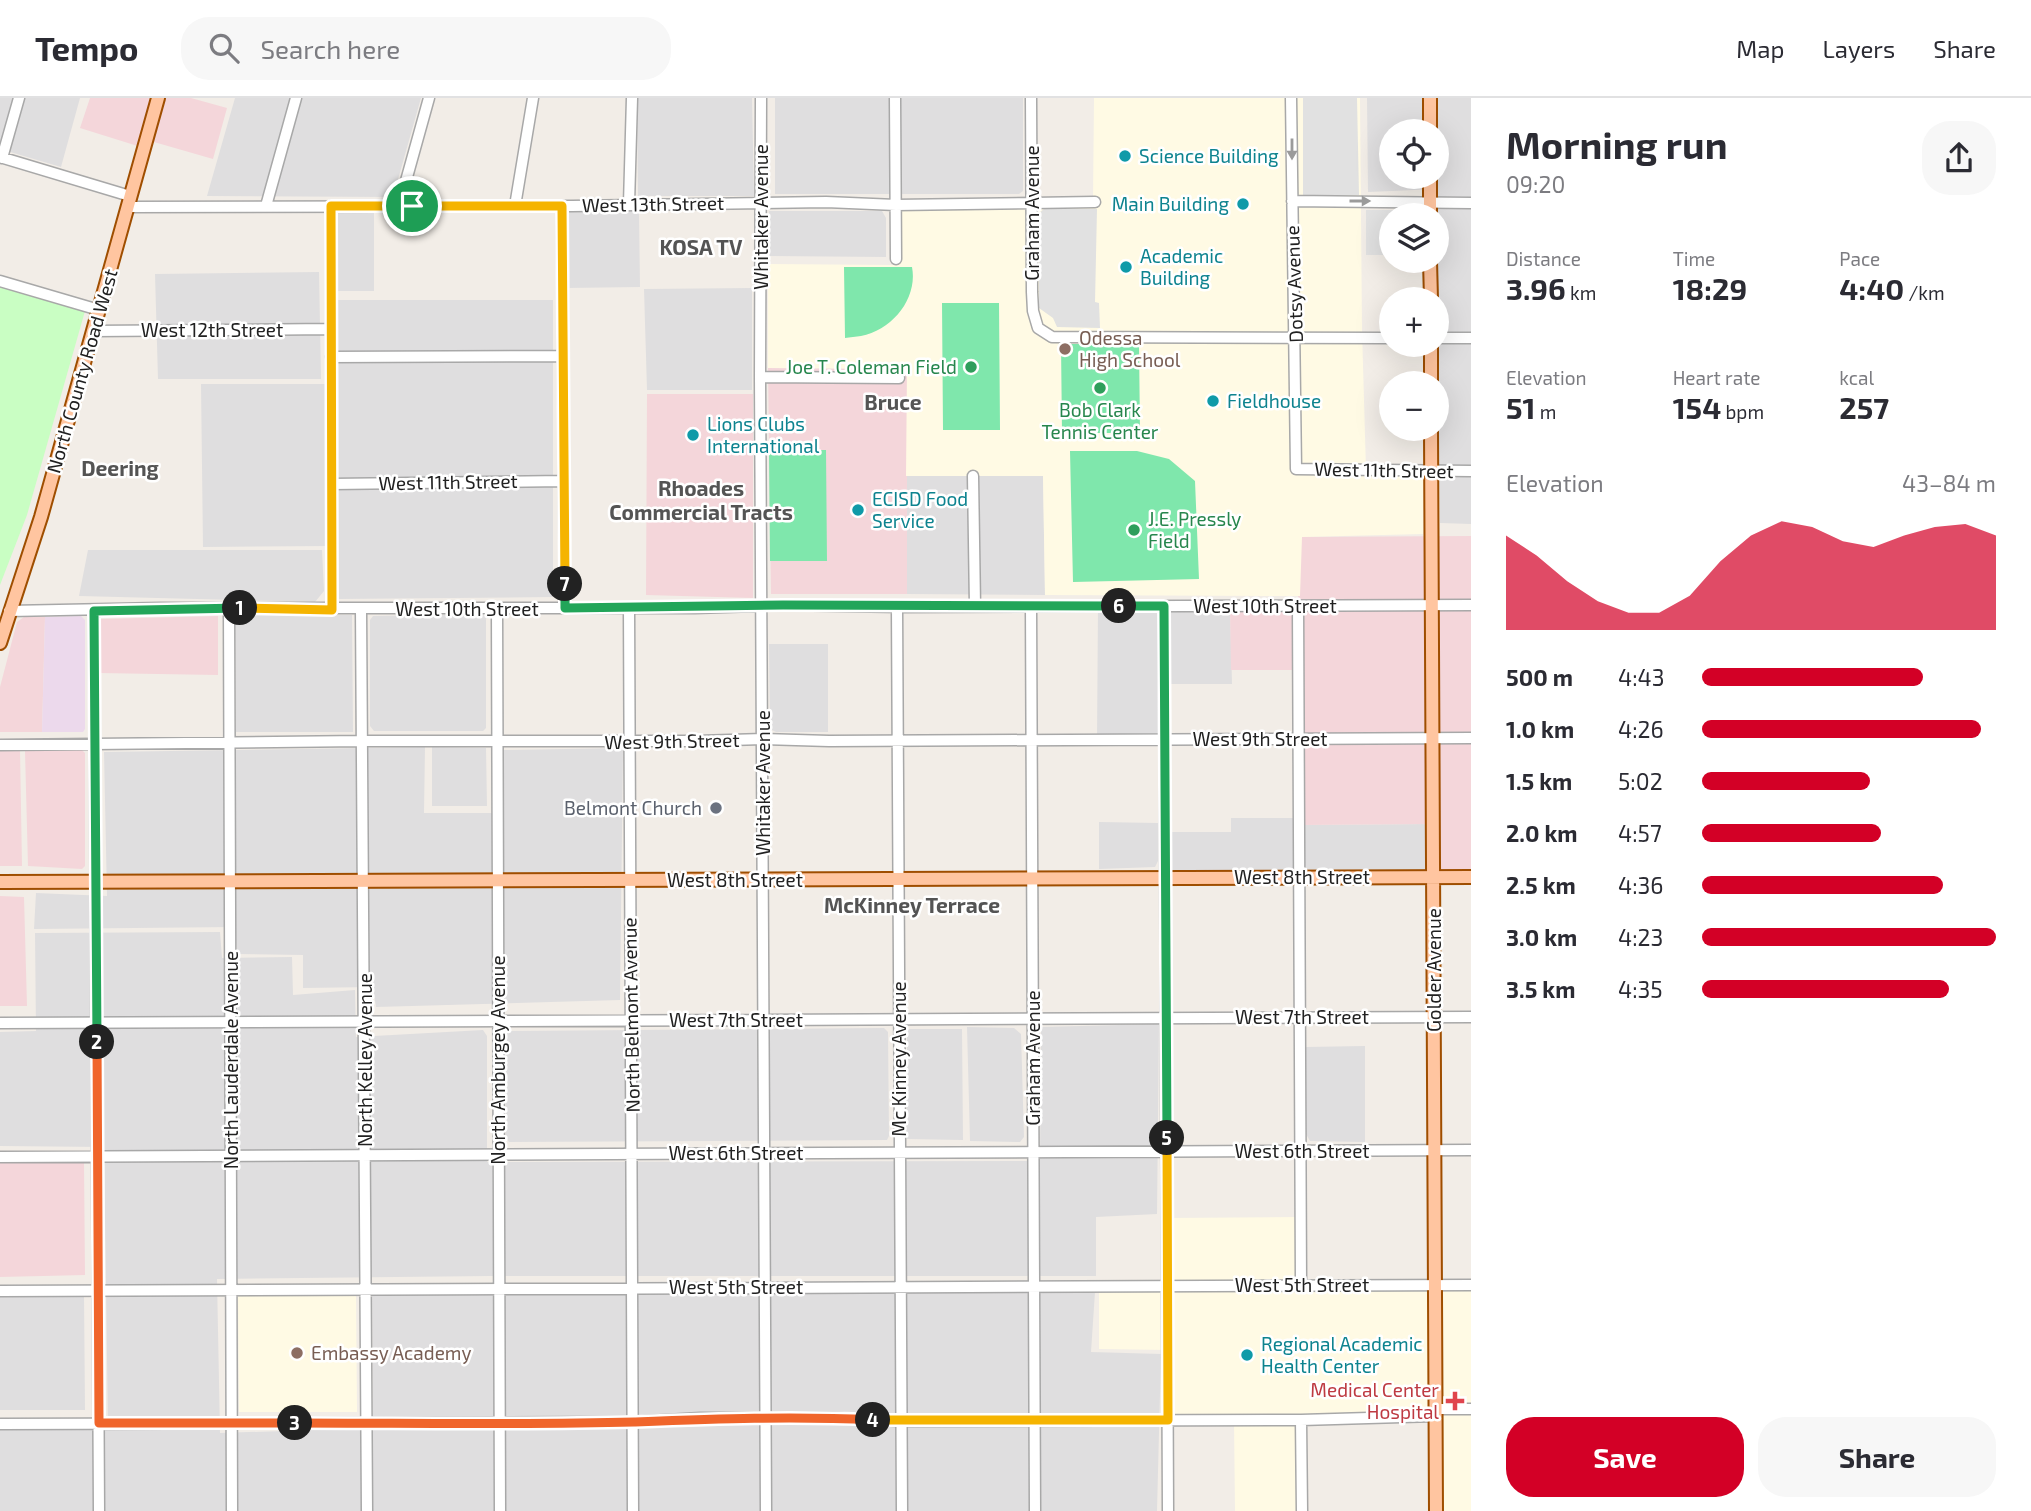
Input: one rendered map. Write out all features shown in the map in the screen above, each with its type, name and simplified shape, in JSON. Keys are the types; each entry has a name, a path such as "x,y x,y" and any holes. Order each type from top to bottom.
{"main road":[{"name":"North County Road West","path":"0,643 5,615 41,517 158,98"},
{"path":"1430,98 1430,119"},
{"name":"Golder Avenue","path":"1431,441 1436,1511"},
{"name":"West 8th Street","path":"0,882 1471,877"}],"street":[{"path":"1,158 19,98"},
{"path":"266,206 296,98"},
{"path":"399,206 429,98"},
{"path":"515,206 533,98"},
{"path":"629,204 632,98"},
{"name":"Whitaker Avenue","path":"761,98 766,1511"},
{"path":"895,98 896,259"},
{"name":"Graham Avenue","path":"1031,98 1032,292 1033,311 1038,328 1052,337 1296,338"},
{"name":"Dotsy Avenue","path":"1291,98 1296,469"},
{"name":"West 13th Street","path":"1,158 129,201 266,206 1095,202"},
{"path":"1292,201 1379,206"},
{"path":"1449,206 1471,203"},
{"path":"331,206 332,610"},
{"path":"562,206 565,608"},
{"path":"0,281 99,310"},
{"name":"West 12th Street","path":"93,331 331,329"},
{"path":"1296,338 1379,338"},
{"path":"1449,338 1471,338"},
{"path":"331,357 563,356"},
{"path":"760,377 900,378"},
{"name":"West 11th Street","path":"1296,469 1471,471"},
{"path":"973,476 975,606"},
{"name":"West 11th Street","path":"332,484 564,481"},
{"name":"West 10th Street","path":"5,615 229,608 332,610 762,605 1471,605"},
{"name":"Graham Avenue","path":"1031,606 1035,1511"},
{"path":"1164,606 1168,1511"},
{"path":"1298,606 1301,1285"},
{"name":"Mc Kinney Avenue","path":"897,607 902,1511"},
{"name":"North Lauderdale Avenue","path":"229,608 232,1511"},
{"name":"North Belmont Avenue","path":"629,608 633,1511"},
{"name":"North Kelley Avenue","path":"360,609 367,1511"},
{"name":"North Amburgey Avenue","path":"497,609 500,1511"},
{"path":"94,611 99,1511"},
{"name":"West 9th Street","path":"0,745 763,739 1471,738"},
{"name":"West 7th Street","path":"0,1023 1471,1017"},
{"name":"West 6th Street","path":"0,1157 1471,1150"},
{"name":"West 5th Street","path":"0,1291 1471,1285"},
{"path":"0,1424 634,1422 833,1418 901,1421 1301,1420 1471,1409"},
{"path":"1301,1420 1302,1511"}],"shaded area":[{"path":"0,98 80,98 61,167 0,149"},
{"path":"90,98 191,98 227,108 213,159 147,140 144,148 80,128"},
{"path":"235,98 421,98 393,197 207,196"},
{"path":"637,98 752,98 754,196 638,196"},
{"path":"775,98 1023,98 1023,191 1019,194 775,194"},
{"name":"Odessa High School","path":"1094,98 1360,98 1366,470 1423,473 1423,534 1302,537 1300,596 1045,595 1043,476 906,476 907,369 768,368 768,264 894,265 896,204 1093,201"},
{"path":"1303,98 1357,98 1359,195 1303,195"},
{"path":"1367,98 1471,98 1471,524 1440,523 1439,441 1449,441 1449,371 1438,371 1438,357 1449,357 1449,287 1437,287 1437,273 1449,273 1449,203 1437,203 1438,189 1368,192"},
{"path":"1044,209 1097,209 1095,302 1099,303 1100,328 1057,327 1053,318 1039,308 1039,213"},
{"path":"564,210 639,211 640,287 566,288"},
{"path":"1366,210 1379,210 1379,255 1366,255"},
{"path":"769,211 882,211 886,218 886,257 769,256"},
{"path":"333,213 374,213 374,291 333,291"},
{"path":"319,272 321,379 158,379 155,274"},
{"path":"752,288 752,390 647,390 644,289"},
{"path":"338,300 553,300 553,597 339,599"},
{"path":"768,368 907,369 907,594 771,594"},
{"path":"201,384 331,384 332,546 203,547"},
{"path":"647,394 753,394 753,598 646,595"},
{"path":"906,476 1043,476 1045,595 907,594"},
{"path":"1471,536 1471,879 1433,879 1433,824 1300,825 1299,670 1231,670 1230,606 1298,605 1299,537"},
{"path":"88,550 322,550 324,591 315,602 79,596"},
{"path":"1098,606 1230,606 1232,684 1165,684 1165,739 1097,740"},
{"path":"235,614 352,615 353,732 236,732"},
{"path":"483,614 486,618 486,728 483,731 374,731 370,726 370,620 373,616"},
{"path":"81,616 85,620 85,729 83,732 42,732 45,617"},
{"path":"218,616 218,675 98,673 99,619"},
{"path":"24,617 45,617 42,732 0,732 0,687 17,622"},
{"path":"769,644 828,644 828,732 776,732 770,729"},
{"path":"425,747 424,813 503,813 504,750 623,748 620,1000 376,1007 373,987 303,988 303,955 237,954 235,927 34,929 36,893 107,896 104,752"},
{"path":"432,747 486,748 487,806 432,806"},
{"path":"0,750 20,750 22,866 0,866"},
{"path":"82,750 85,753 85,866 82,869 28,866 25,751"},
{"path":"1231,818 1300,818 1301,825 1433,824 1433,879 1166,880 1166,832 1231,832"},
{"path":"1099,822 1158,823 1158,861 1155,867 1099,869"},
{"path":"0,896 24,897 27,1006 0,1006"},
{"path":"220,932 222,958 292,957 293,995 355,990 356,1037 483,1030 487,1036 487,1162 1040,1161 1041,1027 1159,1024 1157,1214 1096,1217 1096,1276 217,1279 220,1433 373,1428 372,1294 1095,1292 1091,1352 1161,1354 1157,1511 0,1511 0,1429 108,1428 104,1147 0,1146 0,1032 36,1031 35,933"},
{"path":"967,1027 1014,1028 1021,1034 1024,1137 1020,1142 970,1141"},
{"path":"884,1028 888,1032 887,1140 509,1142 506,1138 505,1035 508,1031"},
{"path":"909,1029 962,1029 963,1140 907,1139"},
{"path":"1365,1046 1365,1142 1310,1141 1306,1134 1306,1047"},
{"path":"0,1163 84,1163 85,1275 0,1277"},
{"path":"1301,1217 1301,1285 1434,1285 1436,1418 1301,1420 1302,1511 1235,1511 1234,1421 1168,1421 1168,1350 1099,1349 1099,1286 1167,1286 1167,1218"},
{"name":"Medical Center Hospital","path":"1439,1291 1471,1291 1471,1511 1440,1511"},
{"name":"Embassy Academy","path":"356,1293 357,1412 239,1412 238,1294"},
{"path":"0,1295 84,1295 85,1410 0,1410"}],"green space":[{"path":"844,267 912,267 911,290 901,311 893,320 873,333 845,338"},
{"path":"0,287 85,311 27,515 0,585"},
{"name":"Joe T. Coleman Field","path":"942,303 999,303 1000,430 943,430"},
{"name":"Bob Clark Tennis Center","path":"1061,344 1139,344 1140,433 1062,433"},
{"path":"769,450 826,450 827,561 770,561"},
{"name":"J.E. Pressly Field","path":"1070,451 1137,451 1169,459 1195,481 1199,579 1073,582"}],"place":[{"name":"Science Building","path":"1125,156"},
{"name":"Main Building","path":"1243,204"},
{"name":"Academic Building","path":"1126,267"},
{"name":"Odessa High School","path":"1065,349"},
{"name":"Joe T. Coleman Field","path":"971,367"},
{"name":"Bob Clark Tennis Center","path":"1100,388"},
{"name":"Fieldhouse","path":"1213,401"},
{"name":"Lions Clubs International","path":"693,435"},
{"name":"ECISD Food Service","path":"858,510"},
{"name":"J.E. Pressly Field","path":"1134,530"},
{"name":"Belmont Church","path":"716,808"},
{"name":"Embassy Academy","path":"297,1353"},
{"name":"Regional Academic Health Center","path":"1247,1355"},
{"name":"Medical Center Hospital","path":"1455,1401"}],"district":[{"name":"KOSA TV","path":"701,248"},
{"name":"Bruce","path":"893,403"},
{"name":"Deering","path":"120,469"},
{"name":"Rhoades Commercial Tracts","path":"701,501"},
{"name":"McKinney Terrace","path":"912,906"}],"route":[{"path":"331,206 412,206 562,206 565,608 783,605 1164,606 1168,1420 901,1421 833,1418 634,1422 99,1423 94,611 160,608 332,610 331,206"}]}
